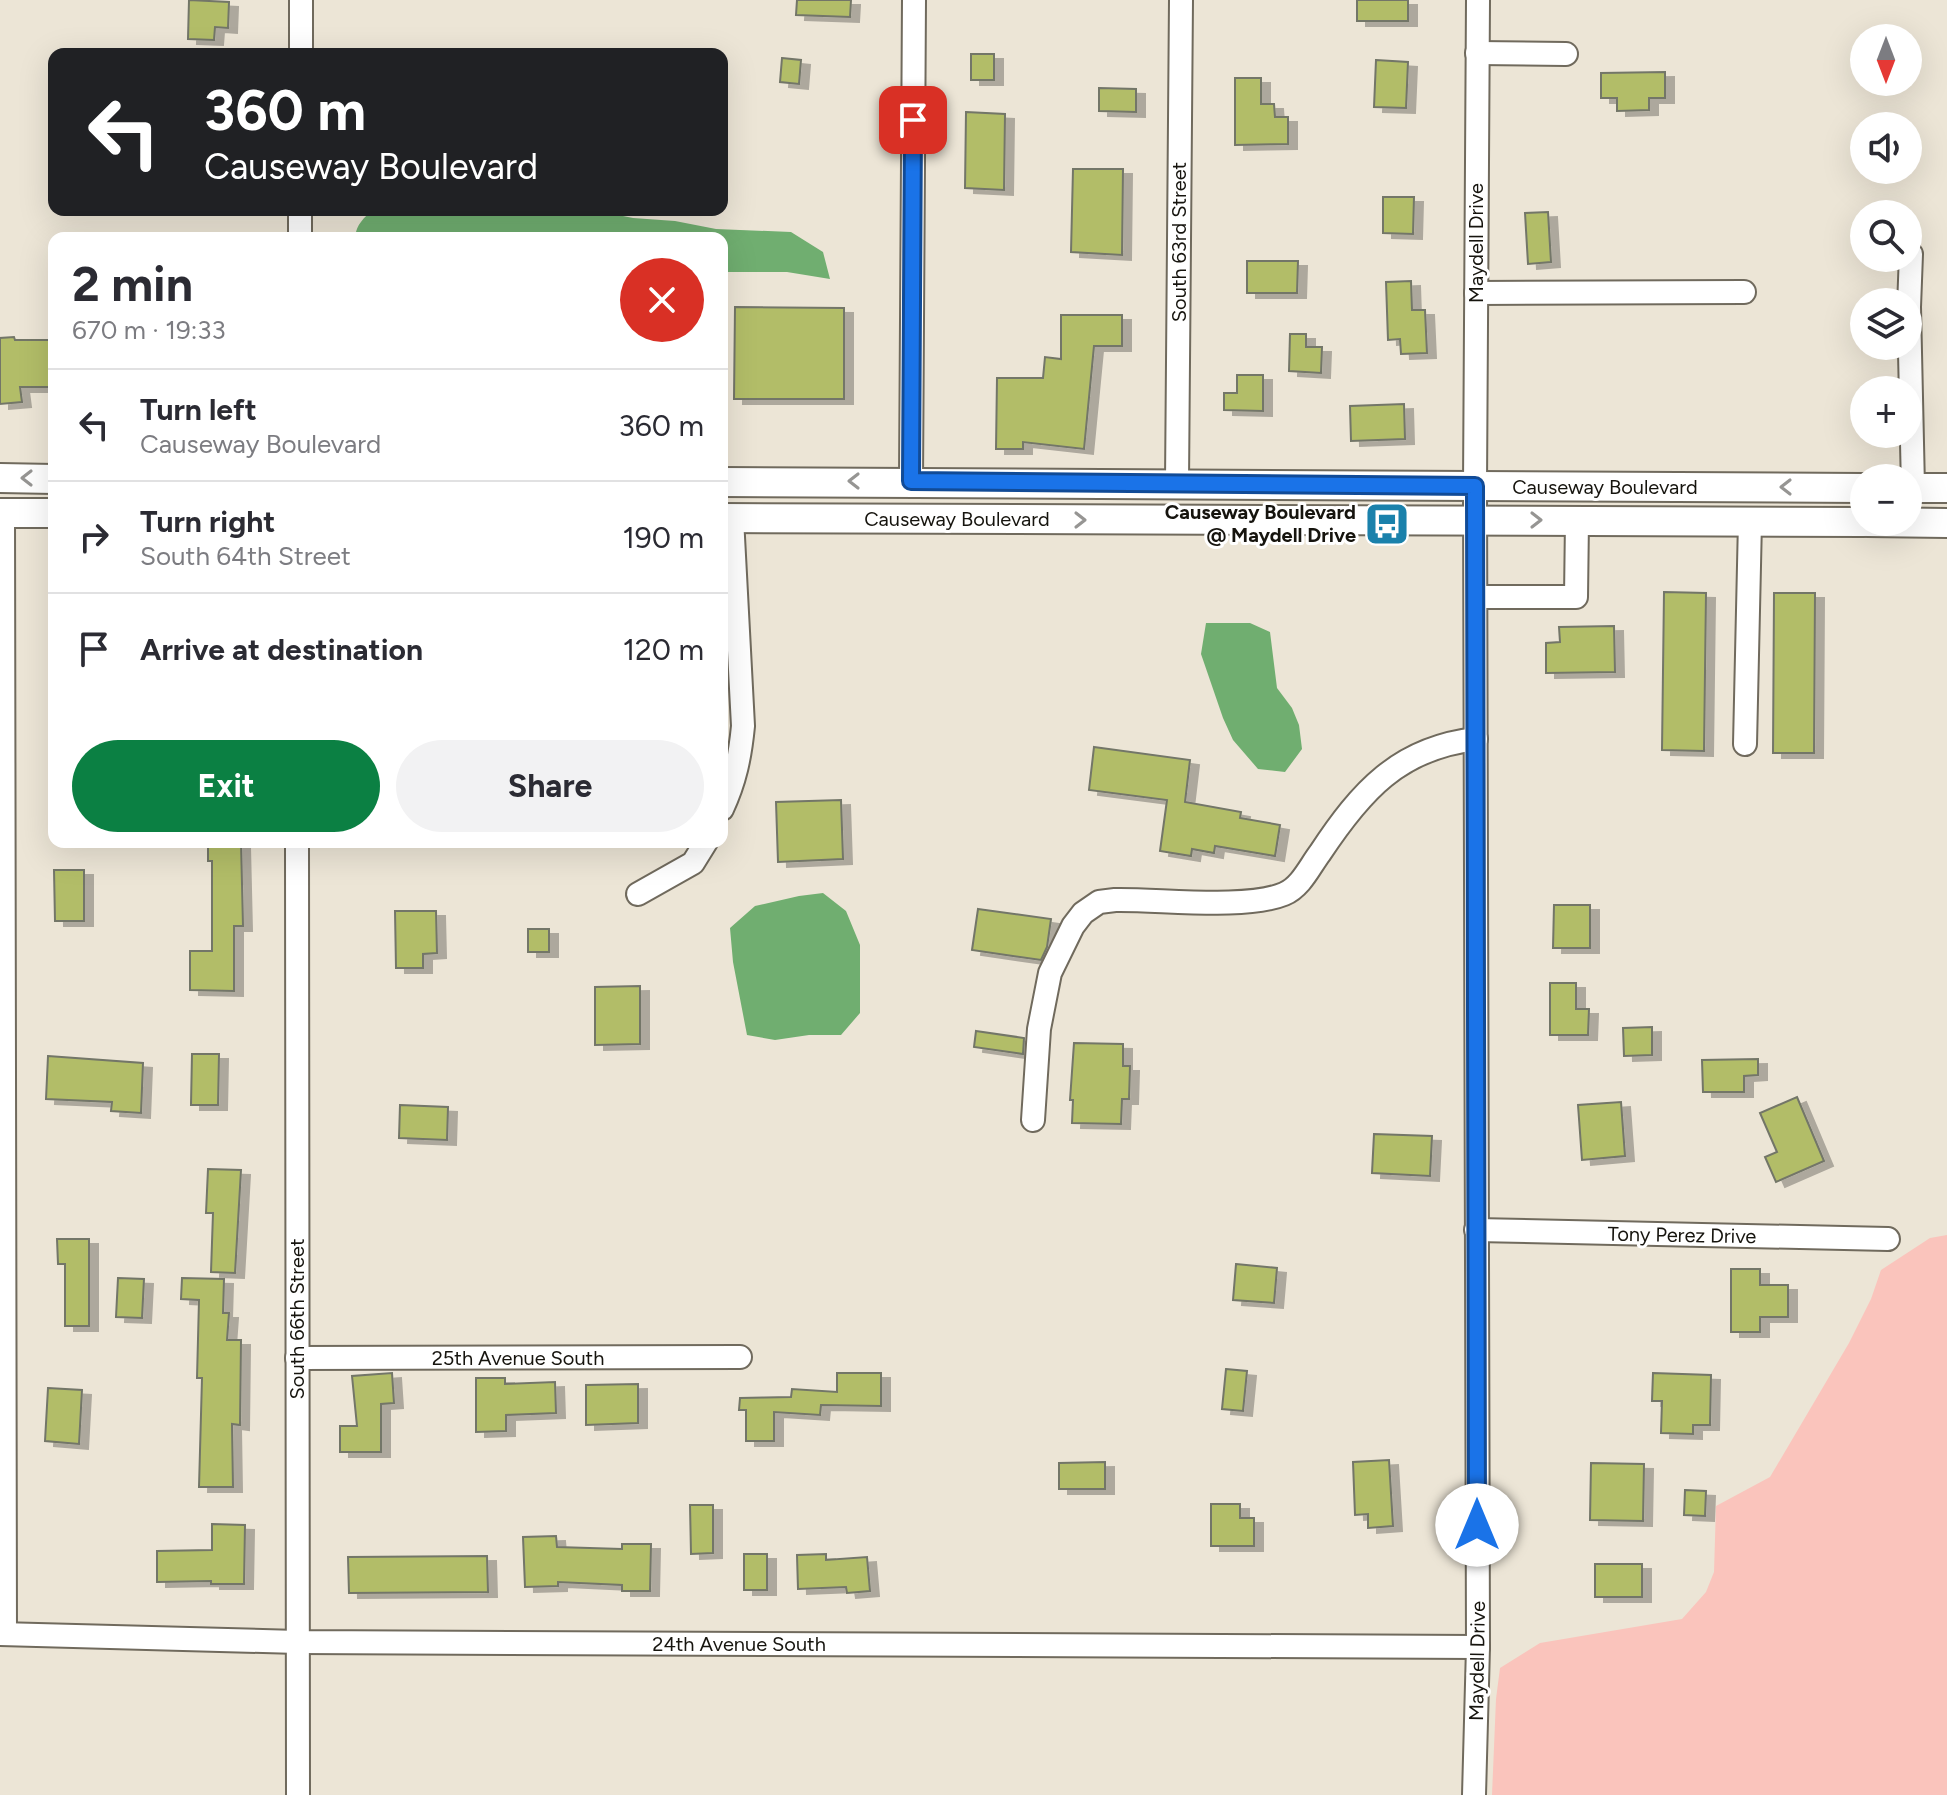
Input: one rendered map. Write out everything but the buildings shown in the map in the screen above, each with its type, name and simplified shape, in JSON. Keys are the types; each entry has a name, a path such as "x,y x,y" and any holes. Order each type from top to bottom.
{"main road":[{"path":"0,478 48,479"},
{"name":"Causeway Boulevard","path":"728,482 1850,488"},
{"path":"1922,488 1947,488"},
{"path":"2,513 48,513"},
{"name":"Causeway Boulevard","path":"728,518 1850,522"},
{"name":"Causeway Boulevard","path":"1922,523 1947,523"}],"street":[{"path":"301,0 301,48"},
{"path":"911,481 914,0"},
{"name":"South 63rd Street","path":"1177,483 1181,0"},
{"name":"Maydell Drive","path":"1474,1795 1478,1647 1475,486 1478,0"},
{"path":"1477,53 1566,54"},
{"path":"1910,272 1911,464"},
{"path":"1476,293 1744,292"},
{"path":"2,513 2,1634"},
{"path":"1476,597 1576,597 1577,520"},
{"path":"1745,744 1750,521"},
{"path":"728,531 743,726 740,759 728,796"},
{"path":"1033,1120 1039,1029 1050,973 1073,926 1092,905 1115,900 1263,901 1288,892 1302,878 1337,827 1393,769 1429,748 1476,739"},
{"name":"South 66th Street","path":"297,848 298,1795"},
{"path":"638,894 693,863 702,848"},
{"name":"Tony Perez Drive","path":"1476,1230 1888,1239"},
{"name":"25th Avenue South","path":"297,1358 740,1357"},
{"name":"24th Avenue South","path":"2,1634 298,1642 1478,1647"}],"shaded area":[{"path":"366,216 623,216 716,229 791,232 823,252 830,279 787,272 728,272 728,232 356,232"},
{"path":"1206,623 1250,623 1270,632 1277,688 1292,708 1299,725 1302,749 1285,772 1258,769 1233,740 1201,654"},
{"path":"823,893 846,911 860,945 860,1013 841,1035 809,1035 775,1040 747,1035 730,928 755,906"},
{"path":"1947,1235 1947,1795 1492,1795 1500,1668 1540,1643 1682,1619 1706,1592 1714,1572 1716,1506 1770,1477 1849,1343 1871,1299 1881,1270 1930,1238"}],"place":[{"name":"Causeway Boulevard @ Maydell Drive","path":"1387,524"}],"route":[{"path":"913,120 911,481 1475,486 1477,1525"}]}
